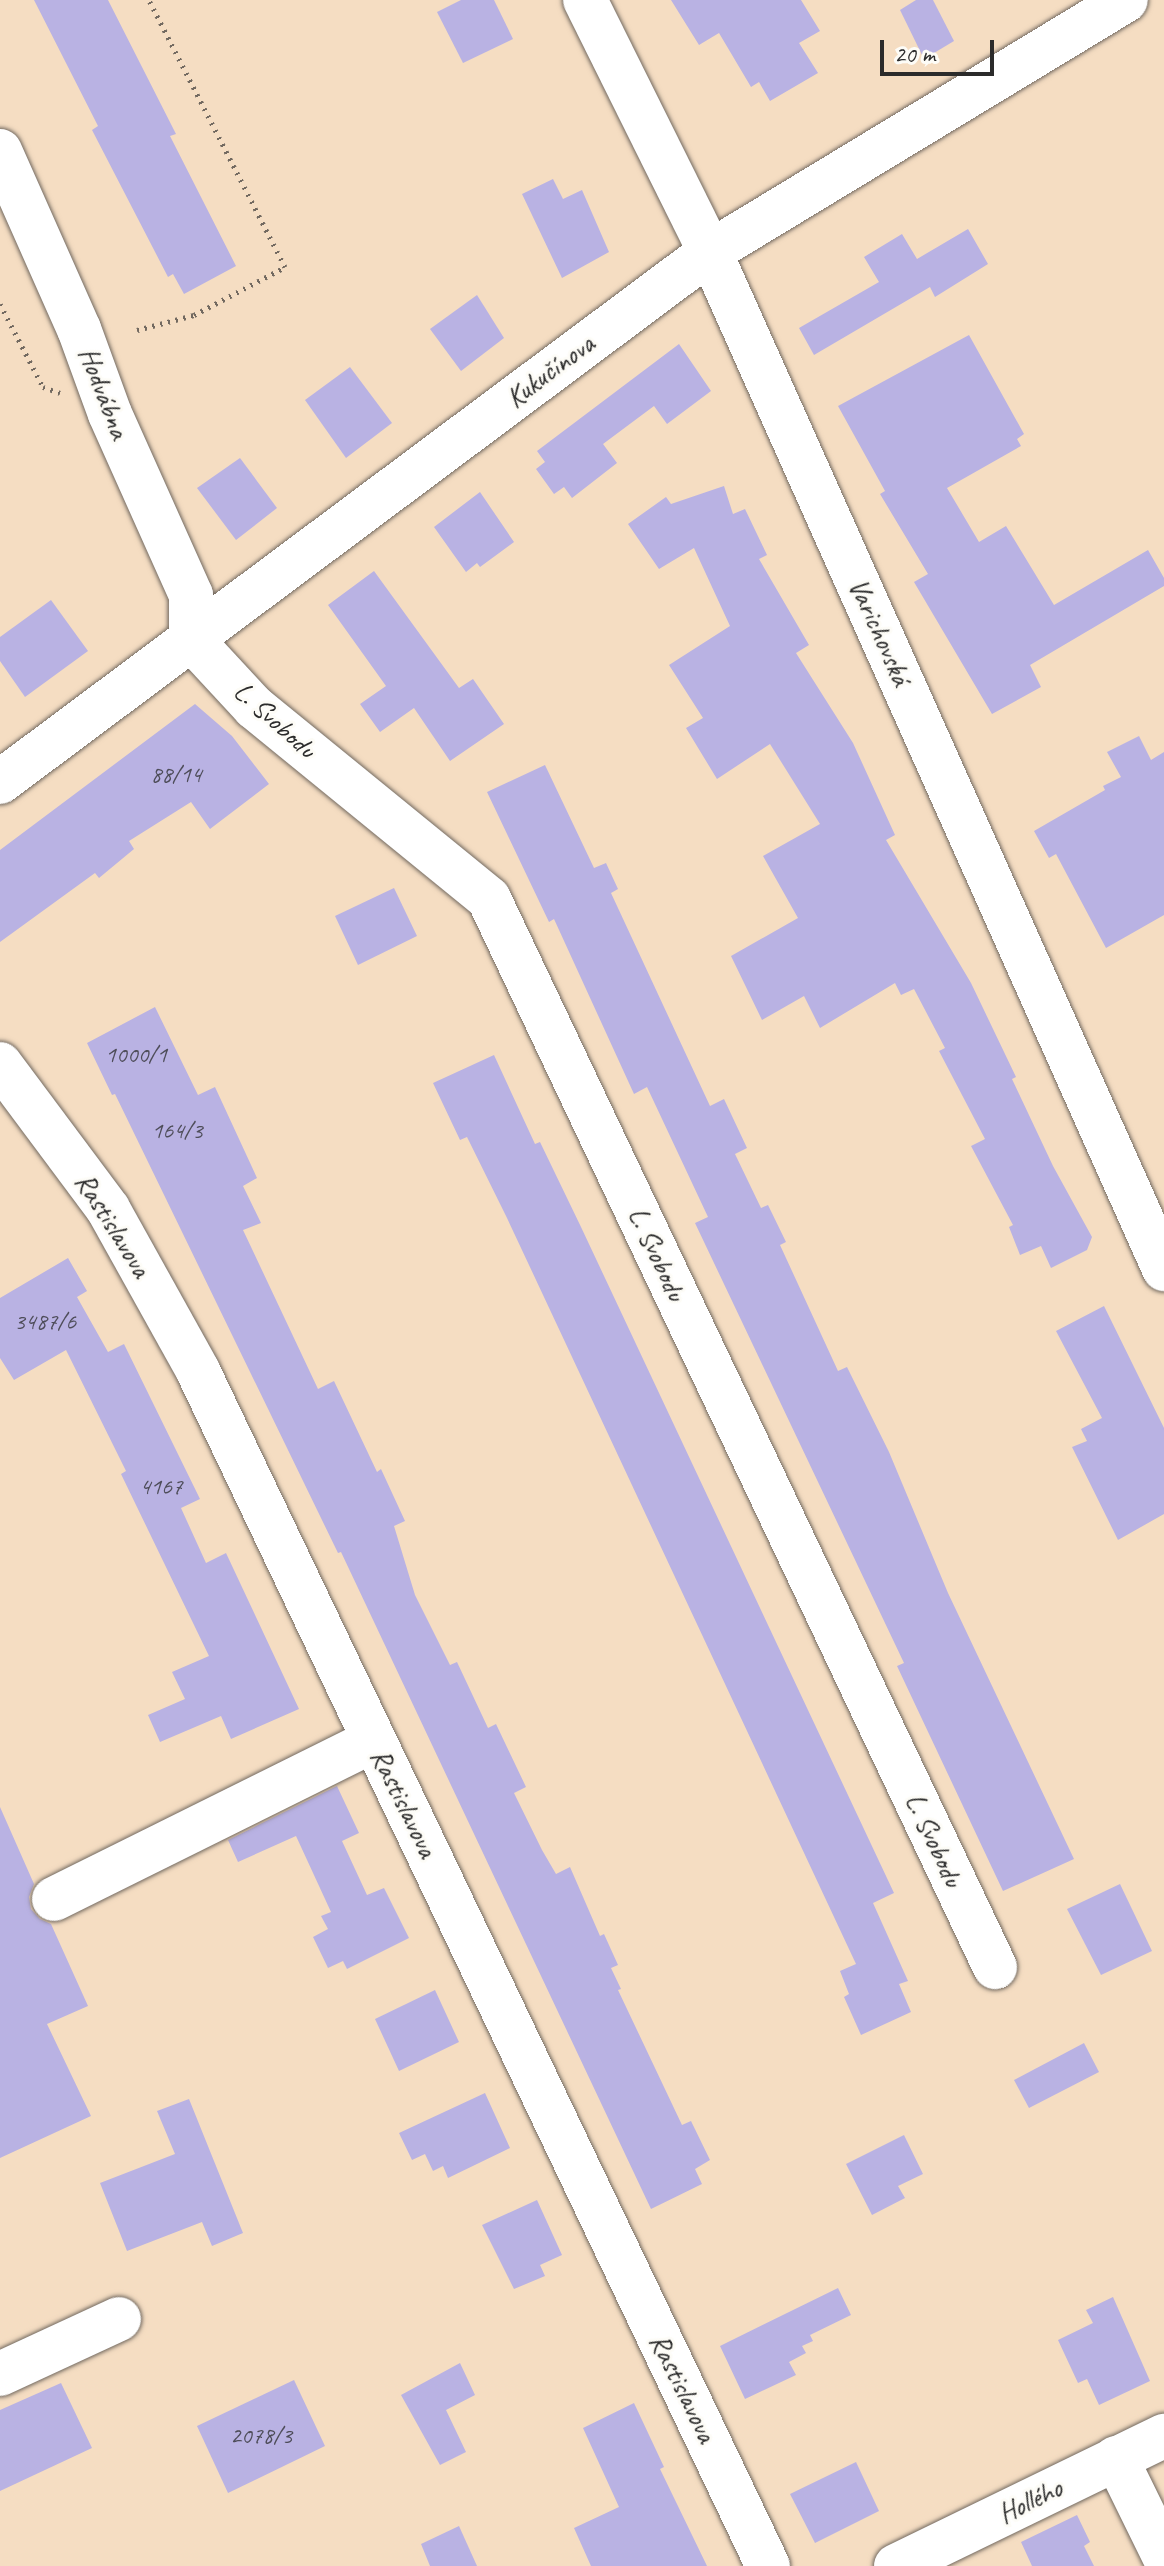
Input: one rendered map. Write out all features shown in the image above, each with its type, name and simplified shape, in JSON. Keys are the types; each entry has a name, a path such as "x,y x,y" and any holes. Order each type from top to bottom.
{"street":[{"name":"Varichovská","path":"585,0 710,252 1164,1269"},
{"name":"Kukučínova","path":"0,782 710,252 1126,0"},
{"name":"Hodvábna","path":"0,151 79,329 110,414 191,595 191,639"},
{"name":"L. Svobodu","path":"191,639 254,707 489,899 995,1967"},
{"name":"Rastislavova","path":"0,1064 108,1209 198,1371 768,2566"},
{"path":"54,1899 374,1740"},
{"path":"0,2374 119,2319"},
{"name":"Hollého","path":"896,2566 1164,2436"},
{"path":"1116,2458 1164,2556"}],"path":[{"path":"137,330 194,315 285,267 149,0"},
{"path":"0,304 43,387 110,414"}],"building":[{"path":"34,0 108,0 176,134 170,136 236,266 184,294 173,274 168,277 92,130 98,126"},
{"path":"461,0 494,0 513,39 463,63 437,12"},
{"path":"671,0 801,0 820,31 799,43 818,73 770,101 759,82 751,87 719,33 699,45"},
{"path":"916,0 933,0 954,41 924,59 900,10"},
{"path":"553,179 563,199 582,190 609,252 562,278 522,194"},
{"path":"968,229 988,264 935,297 930,287 814,355 799,328 879,282 864,257 902,234 917,259"},
{"path":"477,295 504,338 461,371 430,329"},
{"path":"969,335 1024,434 1017,439 1021,446 947,488 979,542 1006,526 1054,605 1148,550 1164,578 1164,586 1030,665 1041,687 992,714 914,582 928,574 880,494 885,491 838,406"},
{"path":"679,344 711,391 667,424 654,406 603,444 617,463 572,498 564,487 554,494 536,469 545,462 537,451"},
{"path":"350,367 392,423 346,458 305,400"},
{"path":"240,458 277,508 236,540 197,488"},
{"path":"724,486 733,514 745,509 767,555 759,559 809,645 796,653 853,743 895,835 886,840 971,983 1016,1077 1012,1079 1053,1166 1092,1237 1087,1250 1051,1268 1041,1246 1020,1255 1009,1227 1013,1225 971,1146 985,1139 939,1051 945,1048 914,989 901,995 895,983 820,1028 804,996 762,1020 731,956 798,918 763,856 820,824 770,744 717,779 686,728 703,718 669,665 730,626 694,548 659,569 628,524 666,497 671,504"},
{"path":"480,492 514,542 480,567 477,563 466,572 434,527"},
{"path":"374,571 459,688 473,679 504,724 450,761 414,708 380,732 360,704 386,686 328,605"},
{"path":"51,600 88,651 25,697 0,661 0,637"},
{"path":"195,704 232,736 269,784 210,829 191,802 129,841 134,849 99,878 95,873 0,942 0,850"},
{"path":"1139,736 1151,760 1164,752 1164,915 1106,948 1056,854 1049,858 1034,831 1105,790 1103,786 1121,777 1107,752"},
{"path":"545,765 594,868 606,863 618,889 611,893 710,1106 724,1099 747,1148 735,1154 761,1208 768,1205 786,1242 780,1245 838,1371 847,1367 889,1452 948,1593 1074,1859 1003,1891 897,1666 904,1663 695,1223 708,1217 647,1087 634,1094 554,919 549,922 487,792"},
{"path":"394,888 417,936 358,965 335,916"},
{"path":"155,1007 198,1095 215,1087 257,1178 243,1186 261,1223 243,1230 318,1389 334,1381 377,1472 381,1469 405,1521 394,1526 415,1595 450,1665 457,1662 488,1728 496,1724 526,1787 514,1793 556,1874 570,1867 600,1936 604,1934 618,1965 611,1968 621,1989 618,1990 682,2125 691,2121 710,2160 695,2169 702,2184 651,2209 341,1552 338,1553 115,1094 112,1095 87,1043"},
{"path":"494,1055 535,1144 540,1142 581,1227 894,1893 873,1903 908,1981 899,1984 911,2012 861,2035 844,1997 849,1994 840,1971 856,1964 507,1218 467,1137 460,1140 433,1083"},
{"path":"68,1258 87,1291 77,1297 108,1352 124,1344 200,1499 181,1508 206,1563 226,1553 299,1709 231,1739 221,1716 160,1742 148,1715 185,1699 172,1672 209,1656 121,1474 126,1471 66,1350 14,1380 0,1358 0,1298"},
{"path":"1104,1306 1164,1428 1164,1514 1118,1540 1072,1447 1087,1441 1081,1429 1102,1418 1056,1331"},
{"path":"337,1786 359,1833 342,1841 367,1895 384,1888 409,1938 347,1969 343,1961 328,1968 313,1937 328,1929 321,1916 331,1912 296,1836 238,1862 228,1840"},
{"path":"0,1807 34,1884 29,1897 31,1909 40,1919 51,1924 88,2006 47,2024 91,2116 0,2158"},
{"path":"1120,1884 1152,1951 1101,1975 1067,1909"},
{"path":"435,1990 459,2042 399,2071 375,2019"},
{"path":"1084,2043 1099,2072 1029,2108 1014,2080"},
{"path":"485,2093 510,2148 448,2178 443,2166 433,2171 425,2154 412,2160 399,2133"},
{"path":"189,2099 243,2233 212,2246 202,2222 127,2251 100,2183 175,2154 157,2111"},
{"path":"904,2135 923,2174 898,2186 905,2198 872,2215 846,2164"},
{"path":"537,2200 562,2255 540,2265 545,2276 514,2289 482,2225"},
{"path":"838,2288 851,2315 810,2335 813,2341 802,2346 806,2353 789,2362 796,2375 745,2399 720,2346"},
{"path":"1113,2297 1150,2381 1099,2405 1087,2379 1078,2383 1058,2340 1093,2323 1086,2310"},
{"path":"460,2363 475,2395 446,2410 466,2452 440,2465 401,2395"},
{"path":"294,2380 325,2446 228,2493 197,2426"},
{"path":"61,2383 92,2448 0,2491 0,2410"},
{"path":"634,2403 664,2467 660,2469 707,2566 591,2566 574,2528 619,2507 583,2428"},
{"path":"856,2462 879,2511 815,2543 790,2494"},
{"path":"1077,2515 1090,2542 1084,2546 1094,2566 1032,2566 1021,2542"},
{"path":"459,2526 477,2566 430,2566 421,2544"}]}
